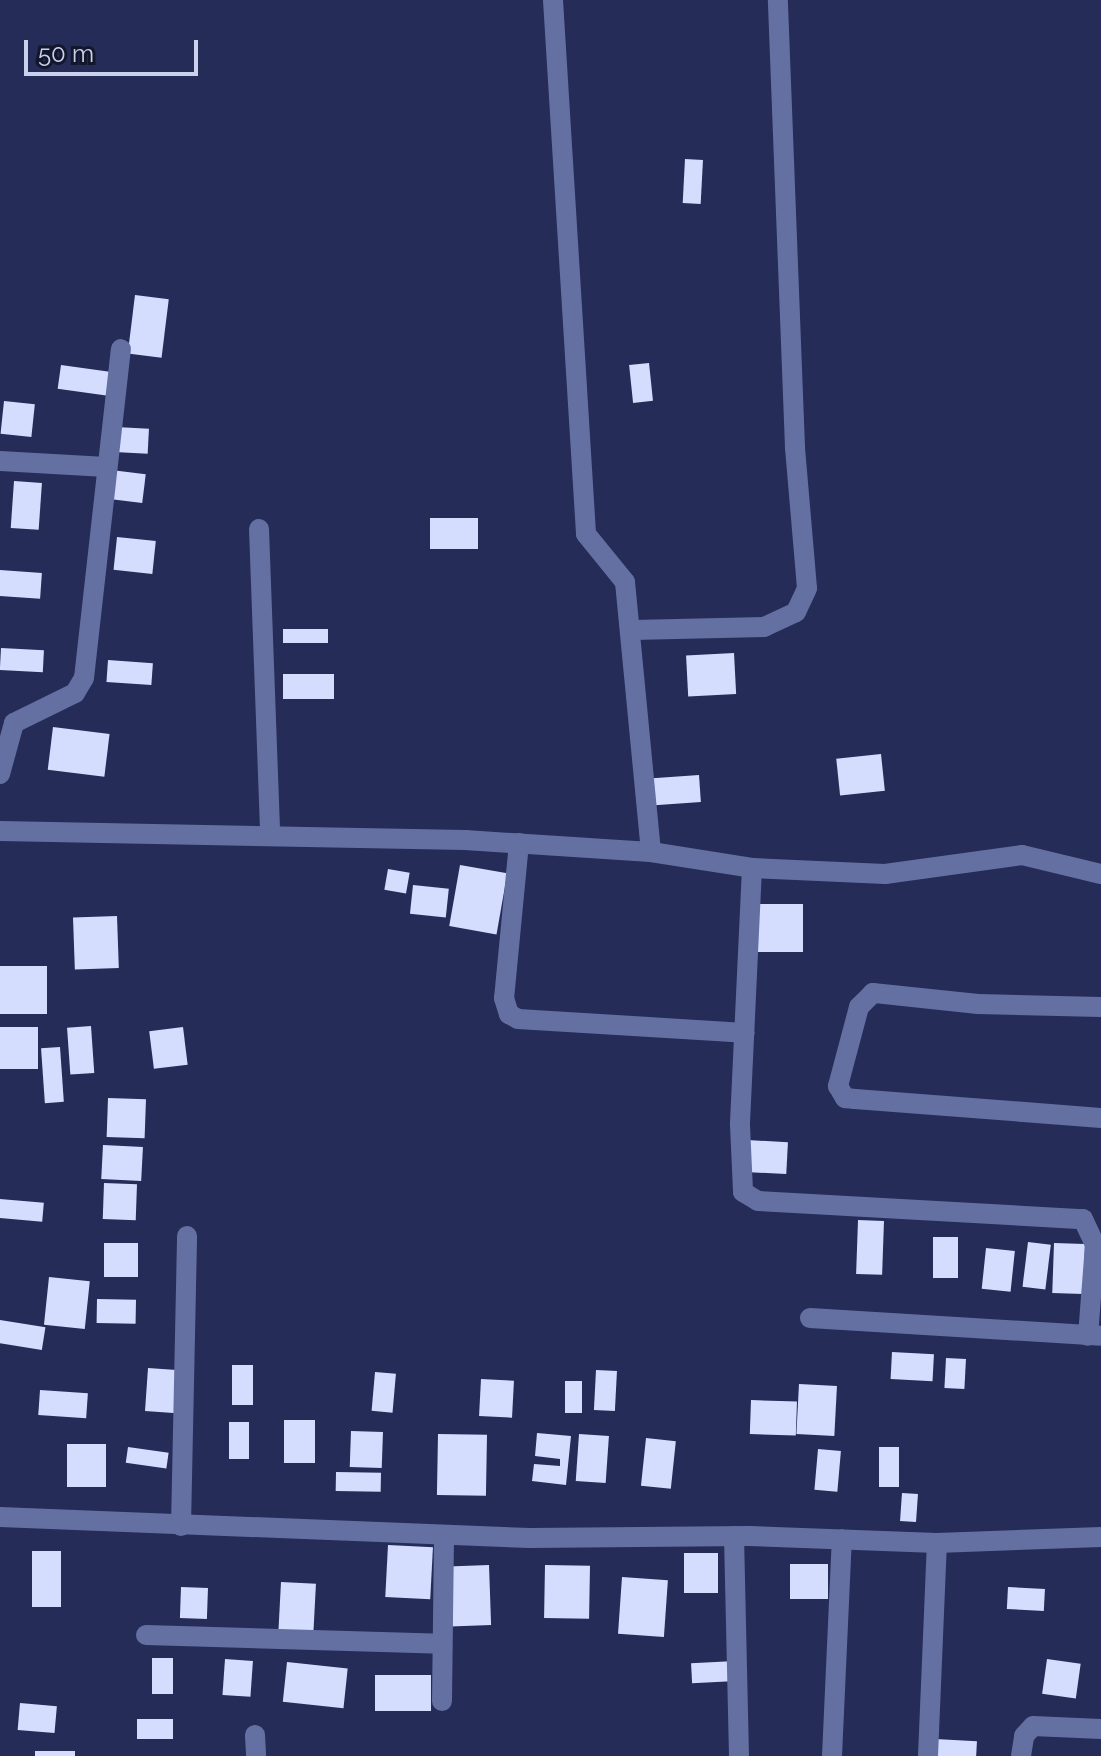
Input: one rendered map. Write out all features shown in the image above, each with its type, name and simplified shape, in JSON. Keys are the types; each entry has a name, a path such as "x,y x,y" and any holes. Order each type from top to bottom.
{"street":[{"path":"553,0 586,534 625,582 633,630 651,852"},
{"path":"633,630 764,627 796,612 807,588 795,447 778,0"},
{"path":"0,774 14,723 81,686 121,349"},
{"path":"0,461 106,467"},
{"path":"259,529 270,835"},
{"path":"0,831 519,843 651,852 752,868 885,874 1022,855 1101,874"},
{"path":"519,843 504,998 509,1014 518,1019 745,1033"},
{"path":"752,868 739,1182 748,1197 1083,1219 1095,1245 1094,1336 810,1318"},
{"path":"1101,1007 978,1004 873,993 859,1007 838,1086 845,1098 1101,1118"},
{"path":"181,1526 187,1236"},
{"path":"0,1517 444,1535 734,1536 937,1543 1101,1537"},
{"path":"442,1701 444,1535"},
{"path":"734,1536 739,1756"},
{"path":"832,1756 842,1539"},
{"path":"928,1756 937,1543"},
{"path":"146,1635 441,1644"},
{"path":"1021,1756 1024,1736 1033,1726 1101,1729"},
{"path":"255,1735 256,1756"}],"building":[{"path":"685,159 703,160 701,204 683,203"},
{"path":"135,295 169,299 162,358 128,354"},
{"path":"649,363 653,401 633,403 629,365"},
{"path":"61,365 110,372 106,396 58,389"},
{"path":"4,401 35,404 31,437 1,434"},
{"path":"116,427 149,429 148,454 115,452"},
{"path":"111,470 146,474 142,503 107,499"},
{"path":"14,481 42,483 39,530 11,528"},
{"path":"430,518 478,518 478,549 430,549"},
{"path":"117,537 156,541 152,574 114,570"},
{"path":"0,570 42,573 40,599 0,596"},
{"path":"283,629 328,629 328,643 283,643"},
{"path":"1,648 44,650 43,672 0,670"},
{"path":"734,653 736,694 688,696 686,656"},
{"path":"108,660 153,663 151,685 106,682"},
{"path":"283,674 334,674 334,699 283,699"},
{"path":"53,727 110,734 104,777 48,770"},
{"path":"881,754 885,791 840,796 836,759"},
{"path":"699,775 701,802 651,805 649,778"},
{"path":"460,865 507,873 497,934 449,926"},
{"path":"388,869 410,873 406,894 384,890"},
{"path":"413,885 449,889 446,918 410,914"},
{"path":"757,904 803,904 803,952 757,952"},
{"path":"117,916 119,968 75,970 73,918"},
{"path":"0,966 47,966 47,1014 0,1014"},
{"path":"91,1026 94,1073 70,1075 67,1028"},
{"path":"0,1027 38,1027 38,1069 0,1069"},
{"path":"183,1027 188,1065 154,1069 149,1031"},
{"path":"60,1047 64,1102 45,1103 41,1048"},
{"path":"108,1098 146,1099 145,1138 107,1137"},
{"path":"747,1140 788,1142 786,1174 745,1172"},
{"path":"103,1145 143,1147 141,1181 101,1179"},
{"path":"104,1183 137,1184 136,1220 103,1219"},
{"path":"0,1199 44,1203 42,1222 0,1218"},
{"path":"858,1220 884,1221 882,1275 856,1274"},
{"path":"933,1237 958,1237 958,1278 933,1278"},
{"path":"1028,1242 1051,1245 1045,1289 1023,1287"},
{"path":"104,1243 138,1243 138,1277 104,1277"},
{"path":"1054,1243 1085,1244 1083,1294 1052,1293"},
{"path":"986,1248 1015,1251 1011,1292 982,1289"},
{"path":"49,1277 90,1281 85,1329 44,1325"},
{"path":"97,1299 136,1300 136,1324 97,1323"},
{"path":"0,1320 45,1327 42,1350 0,1343"},
{"path":"892,1352 934,1354 933,1381 891,1379"},
{"path":"946,1358 966,1359 964,1389 944,1388"},
{"path":"232,1365 253,1365 253,1405 232,1405"},
{"path":"148,1368 180,1370 177,1413 145,1411"},
{"path":"596,1370 617,1371 615,1411 594,1410"},
{"path":"375,1372 396,1374 393,1413 372,1411"},
{"path":"481,1379 514,1381 512,1418 479,1416"},
{"path":"565,1381 582,1381 582,1413 565,1413"},
{"path":"799,1384 837,1386 834,1436 796,1434"},
{"path":"40,1390 88,1393 86,1418 38,1415"},
{"path":"751,1400 797,1402 796,1436 750,1434"},
{"path":"284,1420 315,1420 315,1463 284,1463"},
{"path":"229,1422 249,1422 249,1459 229,1459"},
{"path":"351,1431 383,1432 382,1468 350,1467"},
{"path":"537,1433 571,1436 566,1485 532,1481 534,1464 560,1466 560,1459 535,1456"},
{"path":"438,1434 487,1435 486,1496 437,1495"},
{"path":"579,1434 609,1436 606,1483 576,1481"},
{"path":"646,1438 676,1441 671,1489 641,1486"},
{"path":"67,1444 106,1444 106,1487 67,1487"},
{"path":"128,1447 169,1453 166,1469 126,1463"},
{"path":"879,1447 899,1447 899,1487 879,1487"},
{"path":"818,1449 841,1451 837,1492 814,1490"},
{"path":"336,1472 381,1473 381,1492 336,1491"},
{"path":"902,1493 918,1494 916,1522 900,1521"},
{"path":"388,1545 433,1547 430,1599 385,1597"},
{"path":"32,1551 61,1551 61,1607 32,1607"},
{"path":"684,1553 718,1553 718,1593 684,1593"},
{"path":"790,1564 828,1564 828,1599 790,1599"},
{"path":"489,1565 491,1625 450,1626 448,1566"},
{"path":"545,1565 590,1566 589,1619 544,1618"},
{"path":"622,1577 668,1580 664,1637 618,1634"},
{"path":"281,1582 316,1584 313,1632 278,1630"},
{"path":"181,1587 208,1588 207,1619 180,1618"},
{"path":"1008,1587 1045,1589 1044,1611 1007,1609"},
{"path":"152,1658 173,1658 173,1694 152,1694"},
{"path":"225,1659 253,1661 250,1697 222,1695"},
{"path":"1047,1659 1081,1664 1076,1698 1042,1694"},
{"path":"735,1661 736,1681 692,1683 691,1663"},
{"path":"287,1662 348,1668 343,1708 283,1702"},
{"path":"375,1675 431,1675 431,1711 375,1711"},
{"path":"20,1703 57,1706 55,1733 18,1730"},
{"path":"137,1719 173,1719 173,1739 137,1739"},
{"path":"935,1739 977,1741 976,1756 934,1756"},
{"path":"35,1751 75,1751 75,1756 35,1756"}]}
